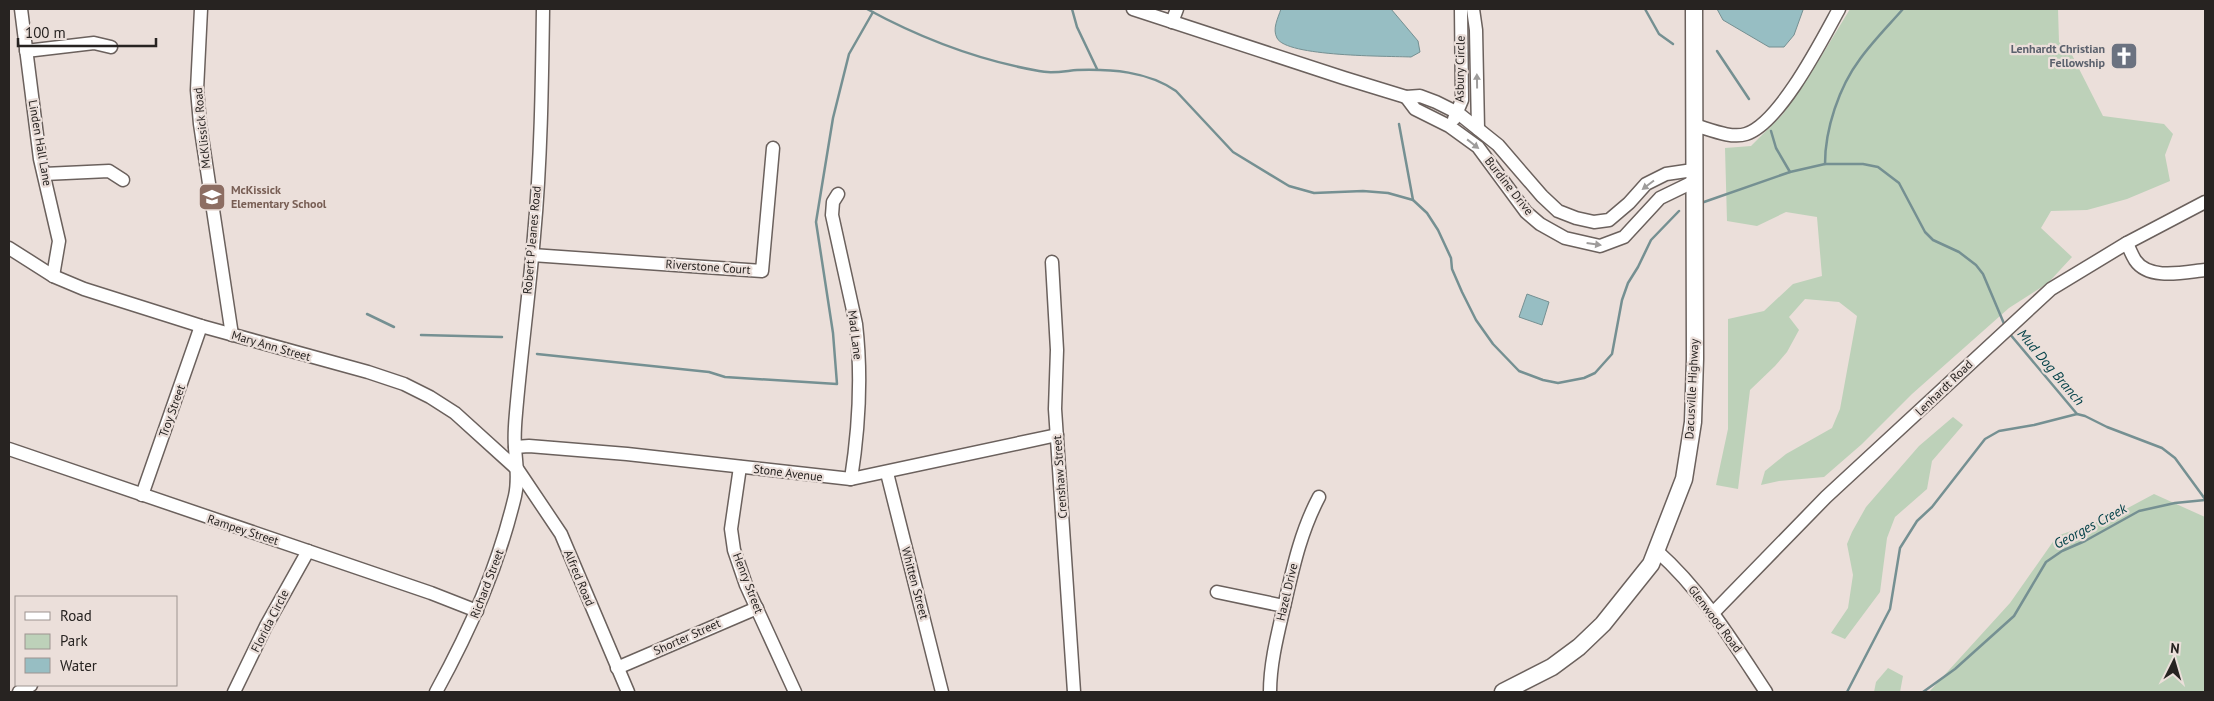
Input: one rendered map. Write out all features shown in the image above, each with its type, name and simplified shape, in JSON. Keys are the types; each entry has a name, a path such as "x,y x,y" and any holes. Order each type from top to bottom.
{"main road":[{"name":"Dacusville Highway","path":"1503,692 1552,667 1579,647 1599,629 1635,587 1651,564 1657,551 1684,478 1693,422 1695,327 1693,176 1694,9"}],"street":[{"name":"Linden Hall Lane","path":"21,9 44,174 58,241 53,276"},
{"name":"McKlissick Road","path":"201,9 197,90 200,124 232,334"},
{"name":"Robert P Jeanes Road","path":"518,470 515,447 532,255 541,108 543,9"},
{"name":"Burdine Drive","path":"1133,9 1165,16 1406,97 1420,96 1436,102 1458,113 1498,145 1542,196 1558,211 1594,222 1609,220 1629,203 1646,184 1666,174 1693,176"},
{"path":"1165,16 1176,9"},
{"name":"Asbury Circle","path":"1449,126 1458,113 1462,100 1461,9"},
{"name":"Asbury Circle","path":"1473,9 1476,30 1478,129"},
{"path":"1694,125 1734,135 1745,134 1758,128 1778,110 1839,9"},
{"path":"26,51 94,43 111,48"},
{"name":"Burdine Drive","path":"1406,97 1415,109 1449,126 1478,148 1526,212 1540,224 1565,238 1600,246 1624,237 1660,198 1693,176"},
{"name":"Riverstone Court","path":"532,255 762,271 773,148"},
{"path":"44,174 109,170 123,180"},
{"name":"Mad Lane","path":"838,194 833,202 832,215 858,342 858,437 851,479"},
{"name":"Lenhardt Road","path":"1713,613 1826,497 2002,332 2051,289 2127,242 2205,202"},
{"path":"2127,242 2135,261 2144,269 2155,273 2205,270"},
{"name":"Mary Ann Street","path":"9,248 53,276 84,289 201,326 368,372 404,384 430,397 454,413 518,470"},
{"name":"Crenshaw Street","path":"1052,262 1056,350 1055,408 1074,692"},
{"name":"Troy Street","path":"142,495 201,326"},
{"name":"Stone Avenue","path":"515,447 530,446 618,453 851,479 887,473 1057,435"},
{"name":"Rampey Street","path":"9,449 477,611"},
{"name":"Henry Street","path":"740,467 732,539 743,576 795,692"},
{"name":"Richard Street","path":"436,692 477,611 496,564 516,493 518,470"},
{"name":"Alfred Road","path":"518,470 560,534 628,692"},
{"name":"Whitten Street","path":"887,473 942,692"},
{"name":"Hazel Drive","path":"1270,692 1274,655 1297,552 1310,514 1319,497"},
{"name":"Florida Circle","path":"234,692 266,626 308,551"},
{"name":"Glenwood Road","path":"1657,551 1674,567 1713,613 1766,692"},
{"path":"1218,592 1284,606"},
{"name":"Shorter Street","path":"618,668 757,608"}],"green space":[{"path":"1850,9 2058,9 2059,42 2072,55 2103,116 2164,124 2173,134 2165,155 2170,181 2127,199 2087,210 2051,211 2041,228 2072,257 2048,283 2009,308 1912,394 1862,444 1824,477 1779,481 1761,485 1765,471 1786,454 1832,428 1840,409 1857,316 1839,302 1805,299 1789,317 1799,330 1787,352 1750,390 1738,489 1716,485 1728,429 1728,319 1764,311 1793,284 1822,276 1817,217 1786,212 1757,226 1727,221 1725,148 1751,146 1783,114"},
{"path":"1953,417 1963,425 1932,461 1927,489 1895,517 1887,538 1880,592 1845,639 1831,633 1848,608 1853,575 1847,544 1866,507 1919,446"},
{"path":"2154,494 2205,517 2205,692 1929,692 2010,603 2057,536 2111,517"},
{"path":"1888,668 1903,676 1900,692 1874,692 1876,682"}],"water":[{"path":"1281,9 1391,9 1418,41 1420,52 1411,57 1339,54 1299,49 1284,44 1277,38 1275,27"},
{"path":"1717,9 1803,10 1794,35 1784,47 1769,47 1723,20"},
{"path":"1527,294 1549,302 1542,325 1519,317"}],"waterway":[{"name":"Mud Dog Branch","path":"867,9 929,39 994,61 1044,72 1103,70 1141,75 1153,79 1176,91 1233,152 1289,186 1314,193 1363,191 1388,193 1413,200 1427,213 1438,230 1451,258 1452,269 1462,292 1476,320 1493,344 1519,371 1543,380 1558,383 1584,378 1595,373 1612,354 1622,300 1628,283 1651,240 1679,211"},
{"path":"1072,9 1077,27 1097,69"},
{"path":"1645,9 1659,34 1673,44"},
{"path":"1825,164 1828,137 1835,109 1852,70 1865,52 1903,9"},
{"path":"537,354 709,372 725,377 837,384 833,333 816,222 833,118 849,54 873,12"},
{"path":"1717,51 1749,99"},
{"path":"1399,124 1413,200"},
{"path":"1771,131 1776,148 1790,172"},
{"name":"Mud Dog Branch","path":"1704,202 1790,172 1825,164 1863,164 1878,167 1899,183 1925,232 1933,240 1959,252 1976,265 1983,274 2005,326"},
{"path":"367,314 394,327"},
{"name":"Mud Dog Branch","path":"2009,333 2077,414 2162,448 2175,458 2205,499"},
{"path":"421,335 502,337"},
{"path":"1847,692 1890,609 1900,548 1917,521 1932,507 1985,439 1999,431 2034,425 2077,414"},
{"name":"Georges Creek","path":"1923,692 1955,669 2014,616 2046,562 2062,551 2085,541 2139,511 2175,503 2205,500"}],"place":[{"name":"Lenhardt Christian Fellowship","path":"2124,56"},
{"name":"McKissick Elementary School","path":"212,197"}]}
